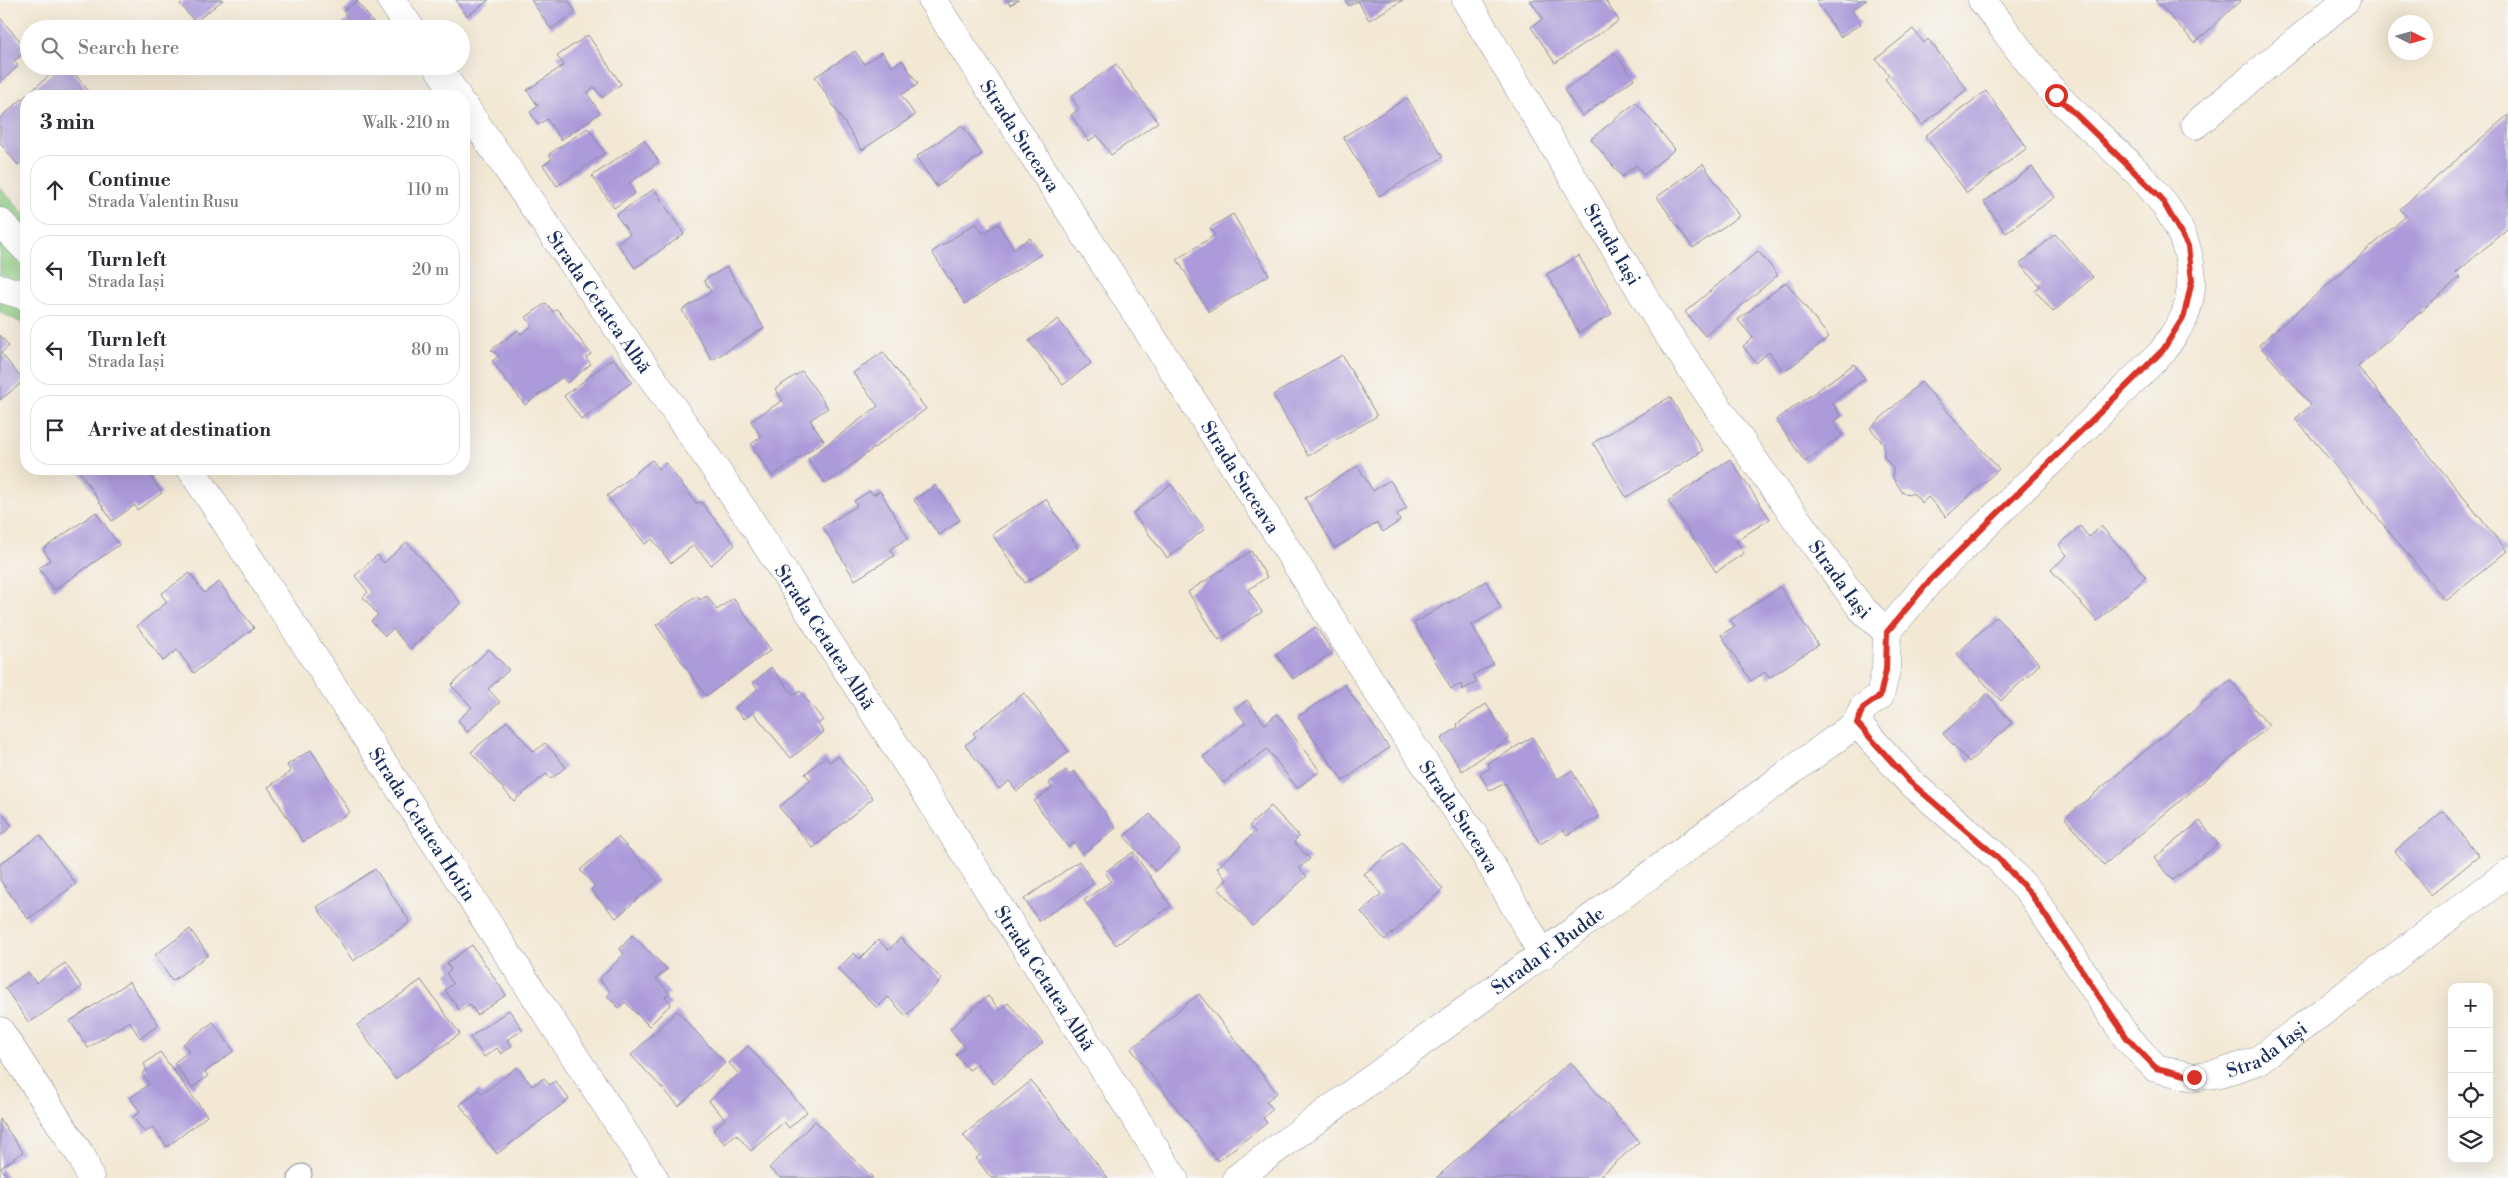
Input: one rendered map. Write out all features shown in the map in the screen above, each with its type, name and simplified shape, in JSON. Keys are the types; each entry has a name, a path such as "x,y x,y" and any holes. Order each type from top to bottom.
{"street":[{"path":"391,0 405,20"},
{"name":"Strada Suceava","path":"932,0 1152,337 1400,727 1475,837 1543,956"},
{"name":"Strada Iași","path":"1466,0 1659,321 1751,456 1861,608 1887,632 1886,670 1880,696 1863,708 1857,723 1909,781 1997,857 2031,894 2127,1038 2156,1068 2194,1077 2221,1072 2257,1061 2508,873"},
{"path":"1887,632 1931,579 2163,350 2184,316 2192,280 2188,246 2161,198 2056,95 1982,0"},
{"path":"2196,125 2346,0"},
{"path":"443,75 453,90"},
{"name":"Strada Cetatea Albă","path":"470,115 747,515 1174,1178"},
{"path":"0,222 20,243"},
{"path":"0,288 20,294"},
{"name":"Strada Cetatea Hotin","path":"195,475 654,1178"},
{"name":"Strada F. Budde","path":"1237,1178 1543,956 1857,723"},
{"path":"0,1031 83,1159 90,1178"}],"green space":[{"path":"0,188 20,210 20,322 0,312"}],"building":[{"path":"185,0 223,0 198,20 193,20 180,4"},
{"path":"456,0 489,0 467,16"},
{"path":"531,0 568,0 576,12 551,29"},
{"path":"1007,0 1019,0 1010,5"},
{"path":"1345,0 1403,0 1369,20 1358,1 1349,6"},
{"path":"1530,0 1605,0 1619,21 1555,63 1531,27 1543,19"},
{"path":"1816,0 1867,0 1852,10 1861,24 1840,37"},
{"path":"2155,0 2241,0 2195,43"},
{"path":"357,1 371,20 348,20 349,19 343,11"},
{"path":"0,18 20,41 20,56 14,61 18,66 0,83"},
{"path":"1913,29 1924,43 1928,39 1967,89 1922,125 1885,79 1889,75 1876,59"},
{"path":"588,35 621,84 602,98 594,87 587,93 600,113 561,140 547,119 538,125 530,112 538,106 527,90 564,65 557,56"},
{"path":"855,51 864,64 882,52 892,67 902,60 918,84 901,95 915,115 862,150 815,77"},
{"path":"1615,53 1634,79 1582,116 1564,90"},
{"path":"1116,64 1158,122 1111,155 1097,135 1089,141 1071,115 1079,109 1071,96"},
{"path":"50,75 76,75 88,90 32,90"},
{"path":"1986,91 2027,148 1967,193 1925,136"},
{"path":"1407,98 1443,157 1379,196 1343,137"},
{"path":"20,101 20,163 18,165 0,143 0,118"},
{"path":"1636,102 1675,149 1644,175 1636,165 1622,177 1591,139"},
{"path":"2508,115 2508,228 2456,273 2460,277 2358,367 2507,551 2446,601 2295,419 2311,405 2259,345 2406,216 2400,209"},
{"path":"962,125 982,154 937,187 916,157"},
{"path":"588,128 605,153 557,186 543,165 552,159 549,154"},
{"path":"644,140 659,162 629,183 635,193 614,208 592,176"},
{"path":"1703,164 1739,216 1693,248 1657,197"},
{"path":"2032,167 2055,197 2006,233 1984,202"},
{"path":"654,189 684,234 635,268 617,243 630,234 616,215"},
{"path":"1233,214 1269,275 1209,312 1177,259 1215,235 1210,228"},
{"path":"976,223 983,233 998,224 1014,249 1030,238 1041,254 965,304 932,252"},
{"path":"2055,234 2093,277 2053,312 2035,290 2040,286 2020,264"},
{"path":"1758,251 1778,275 1705,336 1685,312"},
{"path":"1579,256 1612,314 1579,333 1547,274"},
{"path":"727,267 764,328 712,360 682,310 711,292 704,280"},
{"path":"1786,282 1829,337 1784,372 1769,352 1756,363 1743,346 1753,338 1738,320"},
{"path":"546,303 553,312 557,309 591,354 586,358 591,364 567,383 562,377 525,405 492,361 499,356 491,350 518,330 521,334 532,326 526,317"},
{"path":"1058,319 1091,363 1063,385 1029,341"},
{"path":"0,335 9,346 1,353 20,376 20,384 0,400"},
{"path":"883,352 926,409 826,484 808,459 878,406 853,373"},
{"path":"1342,355 1377,416 1308,456 1273,395"},
{"path":"613,358 632,382 582,420 564,396"},
{"path":"1854,364 1865,379 1832,402 1841,416 1833,422 1842,435 1805,462 1776,420"},
{"path":"802,371 828,408 810,420 824,441 772,476 751,444 761,437 751,421 783,400 775,389"},
{"path":"1921,382 1999,469 1946,517 1928,497 1922,503 1914,494 1903,493 1893,478 1893,468 1884,457 1884,444 1870,428"},
{"path":"1670,397 1703,451 1626,497 1593,443"},
{"path":"1730,459 1770,519 1736,541 1744,553 1716,572 1668,501"},
{"path":"652,460 659,469 666,463 696,503 701,502 735,545 711,565 694,545 671,563 652,539 645,544 607,496"},
{"path":"1358,466 1373,491 1390,480 1407,508 1397,514 1400,521 1383,532 1377,523 1335,548 1305,498"},
{"path":"82,475 150,475 162,493 137,510 135,505 112,521"},
{"path":"1171,484 1205,529 1167,558 1133,513"},
{"path":"935,485 960,520 939,535 914,500"},
{"path":"870,491 873,495 880,491 908,538 890,549 894,556 855,580 823,527 857,506 854,501"},
{"path":"1046,499 1078,548 1025,583 992,534"},
{"path":"96,512 119,545 54,590 39,568 50,560 43,549"},
{"path":"2080,526 2089,537 2101,526 2146,577 2097,621 2051,570 2067,555 2059,545"},
{"path":"407,542 461,603 410,649 393,629 385,636 371,621 378,615 363,597 368,592 355,576 377,555 384,563"},
{"path":"1251,551 1267,577 1248,590 1262,612 1219,640 1188,592"},
{"path":"190,573 204,593 219,582 254,628 194,673 177,650 163,661 137,626 167,602 161,594"},
{"path":"1486,581 1501,608 1472,625 1493,664 1473,675 1477,682 1462,690 1461,684 1451,689 1414,623"},
{"path":"1780,587 1818,645 1769,678 1765,672 1751,681 1721,635 1735,626 1730,620"},
{"path":"697,596 700,600 707,596 717,610 733,598 771,650 706,696 656,625"},
{"path":"1996,617 2040,664 2001,701 1957,654"},
{"path":"1316,627 1333,652 1293,679 1276,654"},
{"path":"489,649 509,670 488,689 500,702 467,732 458,720 472,707 451,685"},
{"path":"771,667 794,695 800,691 823,720 818,724 824,732 791,758 753,712 744,719 735,708 758,689 753,683"},
{"path":"2230,680 2269,726 2104,865 2065,818"},
{"path":"1344,684 1389,748 1343,781 1298,717"},
{"path":"1024,693 1069,752 1017,791 1009,781 999,789 965,745 976,737 973,733"},
{"path":"1987,694 2012,723 1969,762 1943,734"},
{"path":"1247,700 1265,724 1277,714 1320,771 1297,788 1267,749 1223,783 1203,757 1246,723 1235,709"},
{"path":"1486,704 1509,739 1462,771 1441,739 1458,727 1457,724"},
{"path":"507,721 534,752 545,743 566,767 551,779 546,774 514,801 471,752"},
{"path":"1532,737 1557,779 1572,771 1599,817 1567,835 1563,830 1540,844 1505,783 1490,791 1480,774 1491,768 1488,764"},
{"path":"311,750 350,812 303,842 268,787 291,772 287,765"},
{"path":"838,756 873,798 813,848 779,807 811,780 805,774 825,757 829,762"},
{"path":"1066,770 1069,775 1074,771 1116,828 1082,854 1074,842 1068,847 1034,801 1052,788 1049,783"},
{"path":"1271,806 1299,836 1294,842 1310,859 1299,868 1307,876 1253,926 1218,888 1227,880 1217,868 1255,832 1249,826"},
{"path":"0,811 12,826 0,836"},
{"path":"2443,811 2479,856 2431,895 2395,851"},
{"path":"1150,814 1180,849 1155,871 1124,836"},
{"path":"2200,821 2218,844 2173,880 2154,858"},
{"path":"40,835 76,884 28,919 0,880 0,864"},
{"path":"618,837 658,881 616,918 591,890 595,886 580,870"},
{"path":"1402,842 1443,889 1385,940 1361,912 1381,894 1364,874"},
{"path":"1133,852 1171,906 1116,945 1084,900 1111,881 1105,872"},
{"path":"1079,861 1094,883 1039,921 1024,899"},
{"path":"375,869 410,922 353,961 317,907"},
{"path":"190,929 208,955 172,981 155,955"},
{"path":"632,935 667,969 656,979 670,993 665,997 671,1004 649,1026 625,1002 619,1008 607,996 611,992 599,979 624,954 620,949"},
{"path":"900,938 942,979 906,1016 888,997 877,1008 838,969 854,953 859,959 878,940 889,950"},
{"path":"472,945 506,995 477,1015 470,1004 460,1011 445,990 453,984 446,973 451,970 447,963"},
{"path":"65,963 82,987 29,1023 5,988 28,972 36,983"},
{"path":"421,980 460,1034 395,1079 357,1025"},
{"path":"129,982 159,1025 140,1038 129,1021 88,1048 70,1021"},
{"path":"1199,994 1277,1093 1266,1101 1273,1109 1263,1118 1267,1123 1218,1161 1131,1049"},
{"path":"988,996 1000,1010 1008,1003 1043,1043 994,1084 978,1064 969,1070 956,1055 965,1047 950,1029"},
{"path":"509,1010 523,1030 507,1040 512,1046 501,1054 497,1048 484,1057 470,1037"},
{"path":"677,1011 725,1063 679,1106 631,1055"},
{"path":"213,1022 234,1051 205,1072 208,1076 192,1088 174,1063 189,1051 183,1044"},
{"path":"748,1046 807,1112 789,1128 784,1122 751,1151 736,1134 725,1144 713,1130 725,1119 709,1101 739,1074 729,1063"},
{"path":"160,1052 207,1116 167,1147 153,1127 145,1133 133,1117 140,1112 130,1098 149,1084 142,1074 147,1070 144,1064"},
{"path":"1570,1062 1639,1142 1598,1178 1436,1178"},
{"path":"517,1067 532,1086 544,1078 549,1085 555,1081 569,1099 497,1154 460,1105 479,1090 482,1094"},
{"path":"1031,1081 1108,1178 991,1178 976,1158 980,1155 963,1135"},
{"path":"0,1119 23,1152 1,1168 8,1178 0,1178"},
{"path":"815,1121 873,1178 780,1178 769,1168"}],"route":[{"path":"2056,95 2161,198 2188,246 2192,280 2184,316 2163,350 1931,579 1887,632 1886,670 1880,696 1863,708 1857,723 1909,781 1997,857 2031,894 2127,1038 2156,1068 2194,1077"}]}
